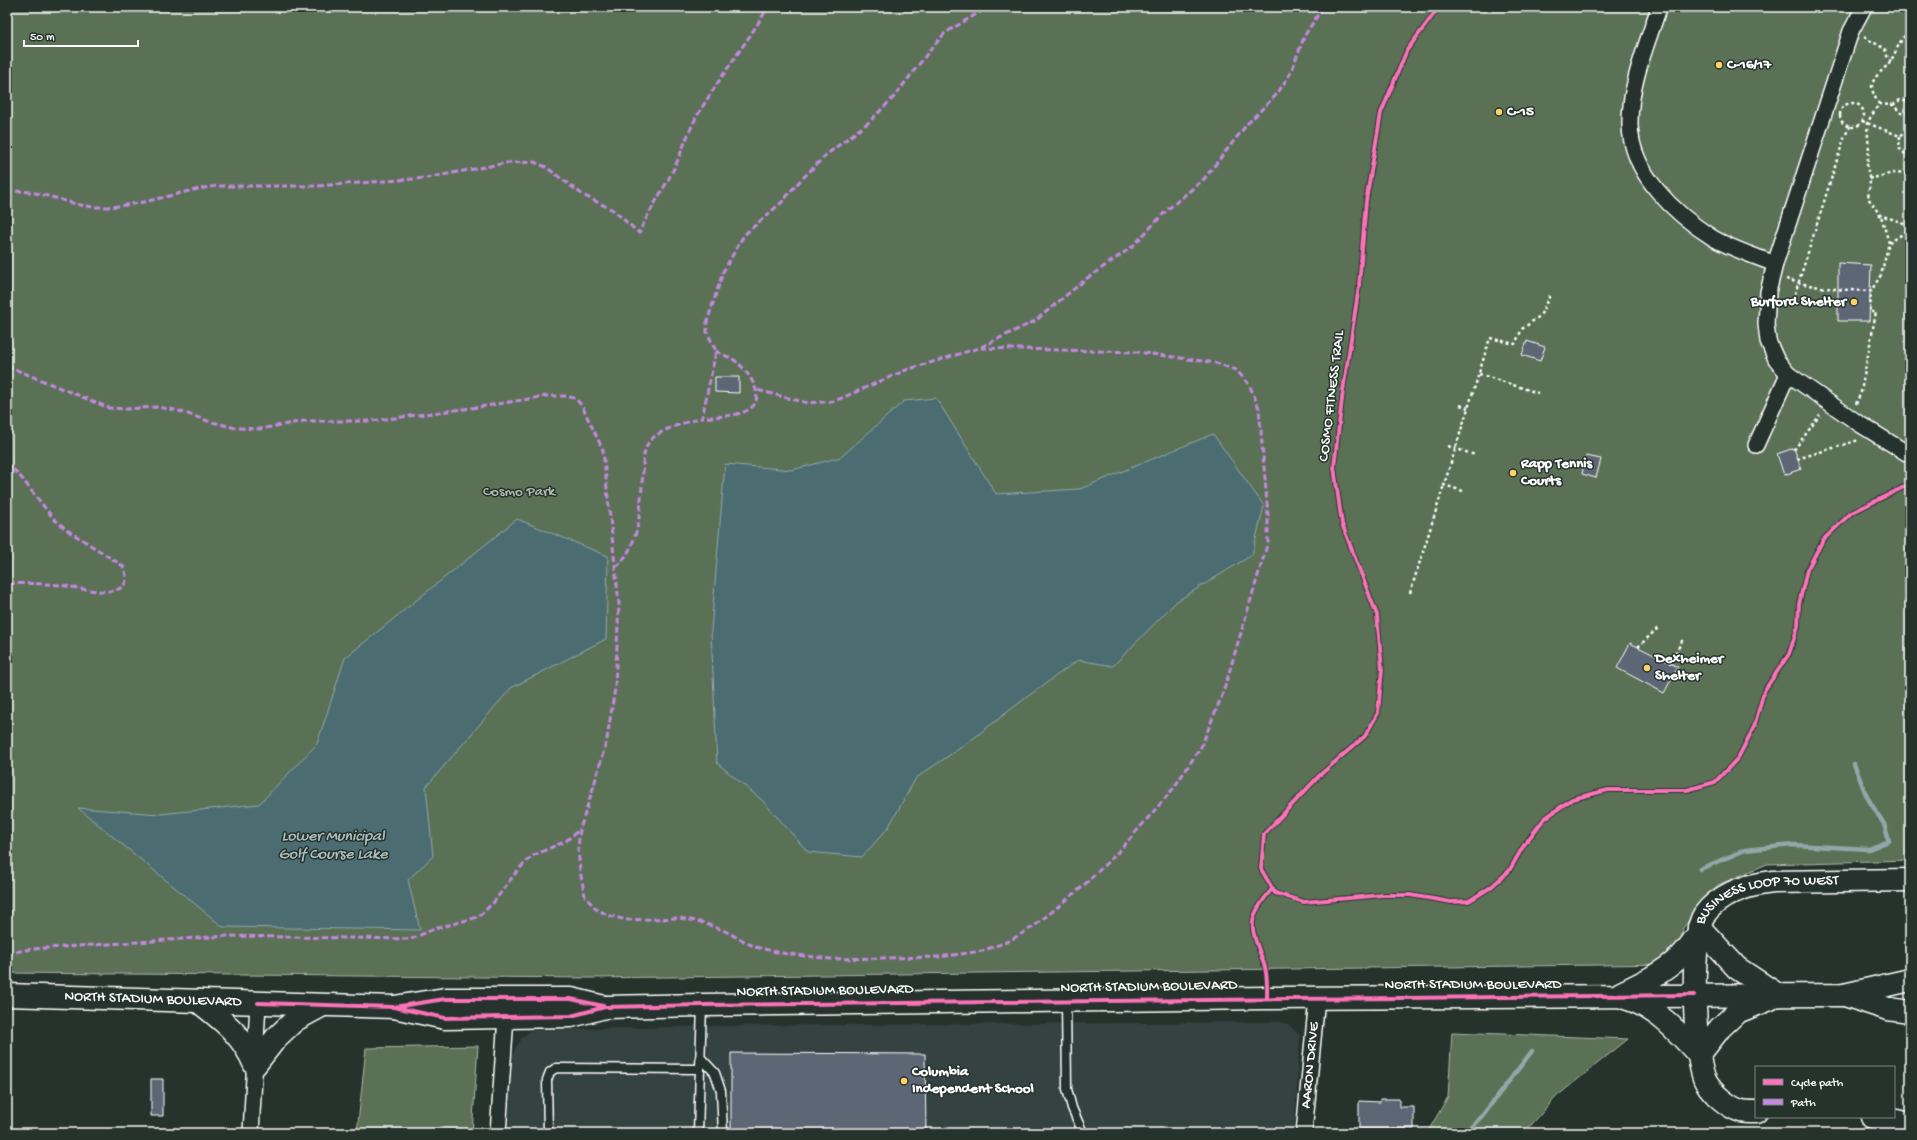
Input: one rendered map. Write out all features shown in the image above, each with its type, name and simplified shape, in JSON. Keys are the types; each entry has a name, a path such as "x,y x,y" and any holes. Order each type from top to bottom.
{"main road":[{"name":"BUSINESS LOOP 70 WEST","path":"1755,1112 1741,1111 1721,1099 1706,1082 1699,1055 1694,995 1695,947 1703,917 1716,901 1740,889 1756,885 1773,882 1910,880"},
{"path":"1617,996 1668,967 1681,956 1699,931 1738,968 1778,995"},
{"name":"NORTH STADIUM BOULEVARD","path":"394,1007 445,1018 506,1018 571,1016 605,1007 702,1004 1844,995 1910,980"},
{"name":"NORTH STADIUM BOULEVARD","path":"7,995 321,1006 394,1007 445,999 571,999 605,1007"},
{"path":"1617,996 1638,1002 1658,1015 1679,1032 1699,1055 1720,1028 1737,1012 1778,995"},
{"name":"NORTH STADIUM BOULEVARD","path":"1844,995 1888,1009 1910,1012"},
{"path":"198,1001 235,1031 249,1051 255,1064 276,1038 296,1020 321,1006"},
{"path":"1878,1118 1910,1125"}],"street":[{"path":"1658,7 1633,90 1630,126 1635,151 1646,175 1668,202 1697,227 1715,239 1774,270"},
{"path":"1864,7 1851,31 1774,270 1768,292 1766,316 1768,340 1776,359 1788,374 1877,435 1910,455"},
{"path":"1756,445 1788,374"},
{"name":"AARON DRIVE","path":"1304,1133 1317,998"},
{"path":"251,1133 258,1003"},
{"path":"498,1133 506,1018"}],"lane":[{"path":"1066,1000 1067,1089 1072,1108 1083,1133"},
{"path":"698,1133 702,1004"},
{"path":"700,1057 715,1073 721,1091 723,1133"},
{"path":"548,1133 547,1080 550,1072 556,1068 700,1069"}],"path":[{"path":"1851,31 1885,49 1888,59 1891,61"},
{"path":"1879,104 1874,97 1872,85 1876,76 1891,61 1900,43 1910,32"},
{"path":"1879,104 1893,105 1900,100 1910,102"},
{"path":"1854,103 1861,107 1864,114 1862,121 1856,126 1844,124 1840,117 1841,109 1847,104 1854,103"},
{"path":"1850,417 1861,392 1873,336 1876,312 1870,312 1871,291 1881,275 1889,243 1880,215 1868,198 1869,179 1867,166 1869,151 1867,123 1879,104"},
{"path":"1893,105 1901,113 1910,112"},
{"path":"1862,121 1900,136"},
{"path":"1795,294 1844,138 1850,126"},
{"path":"1900,136 1910,129"},
{"path":"1900,136 1899,148 1910,159"},
{"path":"1869,179 1893,173 1910,174"},
{"path":"1880,215 1910,225"},
{"path":"1889,243 1910,229"},
{"path":"1774,270 1799,283 1838,289 1871,291"},
{"path":"1410,593 1490,338 1516,344 1522,329 1540,316 1551,293"},
{"path":"1479,374 1538,393"},
{"path":"1794,450 1829,403"},
{"path":"1460,405 1468,408"},
{"path":"1797,459 1877,435"},
{"path":"1448,446 1475,455"},
{"path":"1444,485 1463,491"},
{"path":"1638,647 1659,627"},
{"path":"1670,664 1683,639"}],"shaded area":[{"name":"Columbia Independent School","path":"1281,1022 1289,1025 1300,1036 1294,1133 507,1133 512,1058 516,1047 523,1037 532,1030 728,1026"}],"green space":[{"name":"Cosmo Park","path":"7,7 1910,7 1910,860 1767,864 1718,885 1683,928 1677,964 591,978 7,973"},
{"path":"1452,1032 1628,1039 1557,1096 1524,1133 1427,1133 1448,1097"},
{"path":"478,1046 472,1133 357,1133 366,1048"}],"water":[{"path":"936,398 996,494 1080,489 1213,434 1264,506 1252,555 1177,601 1113,666 1078,660 966,744 916,778 888,828 862,857 808,852 763,801 717,763 711,630 725,464 792,470 841,457 904,401"},
{"name":"Lower Municipal Golf Course Lake","path":"517,519 608,556 606,639 511,688 426,787 433,856 408,880 420,930 223,927 78,808 160,814 259,804 317,744 345,658"}],"building":[{"name":"Burford Shelter","path":"1838,263 1871,265 1869,321 1838,321"},
{"path":"1527,341 1545,347 1540,361 1522,355"},
{"path":"715,377 739,377 739,393 715,392"},
{"path":"1794,448 1801,469 1784,475 1777,454"},
{"path":"1586,456 1601,459 1596,478 1582,474"},
{"name":"Dexheimer Shelter","path":"1630,643 1678,667 1664,693 1617,668"},
{"path":"731,1053 925,1054 926,1133 731,1133"},
{"path":"151,1079 163,1079 163,1116 151,1116"},
{"path":"1380,1099 1399,1099 1399,1107 1414,1107 1414,1129 1359,1129 1359,1101 1380,1102"}],"waterway":[{"path":"1700,869 1745,850 1793,845 1869,849 1889,841 1884,824 1867,797 1854,764"},
{"path":"1465,1133 1482,1116 1532,1051"}],"marked path":[{"path":"7,192 30,192 86,206 113,207 217,186 317,186 426,178 506,163 534,162 546,167 583,195 613,210 639,233 672,173 696,117 768,7"},
{"path":"716,351 738,363 742,367 755,386 757,393 756,399 754,405 743,412 731,415 702,418 716,351 707,332 707,322 723,272 744,235 782,202 797,184 826,155 869,122 894,97 945,33 988,7"},
{"path":"981,347 1035,321 1086,279 1132,247 1167,210 1204,179 1248,123 1277,94 1290,74 1305,35 1323,7"},
{"path":"7,366 109,408 127,409 156,407 176,410 208,421 236,428 260,429 304,421 371,421 479,407 547,396 564,396 575,398 582,406 603,450 619,604 615,688 607,739 580,829 578,848 580,871 585,896 596,909 610,916 627,920 680,918 701,922 725,931 755,947 781,953 831,959 939,957 982,951 1009,941 1033,927 1081,888 1122,848 1173,789 1201,747 1223,693 1268,542 1268,515 1259,408 1249,384 1236,370 1216,363 1138,352 979,348 906,370 835,401 808,403 757,390"},
{"path":"616,567 625,558 635,535 640,510 644,456 647,445 659,433 681,424 702,418"},
{"path":"7,463 20,476 53,518 67,530 123,566 126,578 123,586 115,590 105,591 53,584 7,583"},
{"path":"7,953 33,949 227,936 411,939 434,929 478,917 493,903 517,871 532,856 566,841 580,829"}],"cycle path":[{"name":"COSMO FITNESS TRAIL","path":"1439,7 1407,50 1381,113 1366,201 1359,286 1343,391 1334,467 1342,524 1377,615 1382,669 1378,713 1365,736 1321,774 1264,834 1261,869 1275,893 1304,902 1383,895 1410,895 1451,902 1469,901 1491,887 1509,871 1524,845 1544,819 1572,799 1608,790 1687,790 1715,782 1738,758 1754,727 1764,691 1789,654 1798,626 1799,604 1807,570 1823,540 1851,513 1910,484"},
{"path":"1267,998 1266,972 1253,932 1253,924 1254,917 1258,909 1273,888"},
{"path":"394,1007 445,1018 571,1016 605,1007 702,1005 1694,995"},
{"path":"258,1003 394,1007 445,999 571,999 603,1006"}],"place":[{"name":"C-16/17","path":"1719,65"},
{"name":"C-15","path":"1499,112"},
{"name":"Burford Shelter","path":"1854,302"},
{"name":"Rapp Tennis Courts","path":"1513,473"},
{"name":"Dexheimer Shelter","path":"1647,668"},
{"name":"Columbia Independent School","path":"904,1081"}]}
